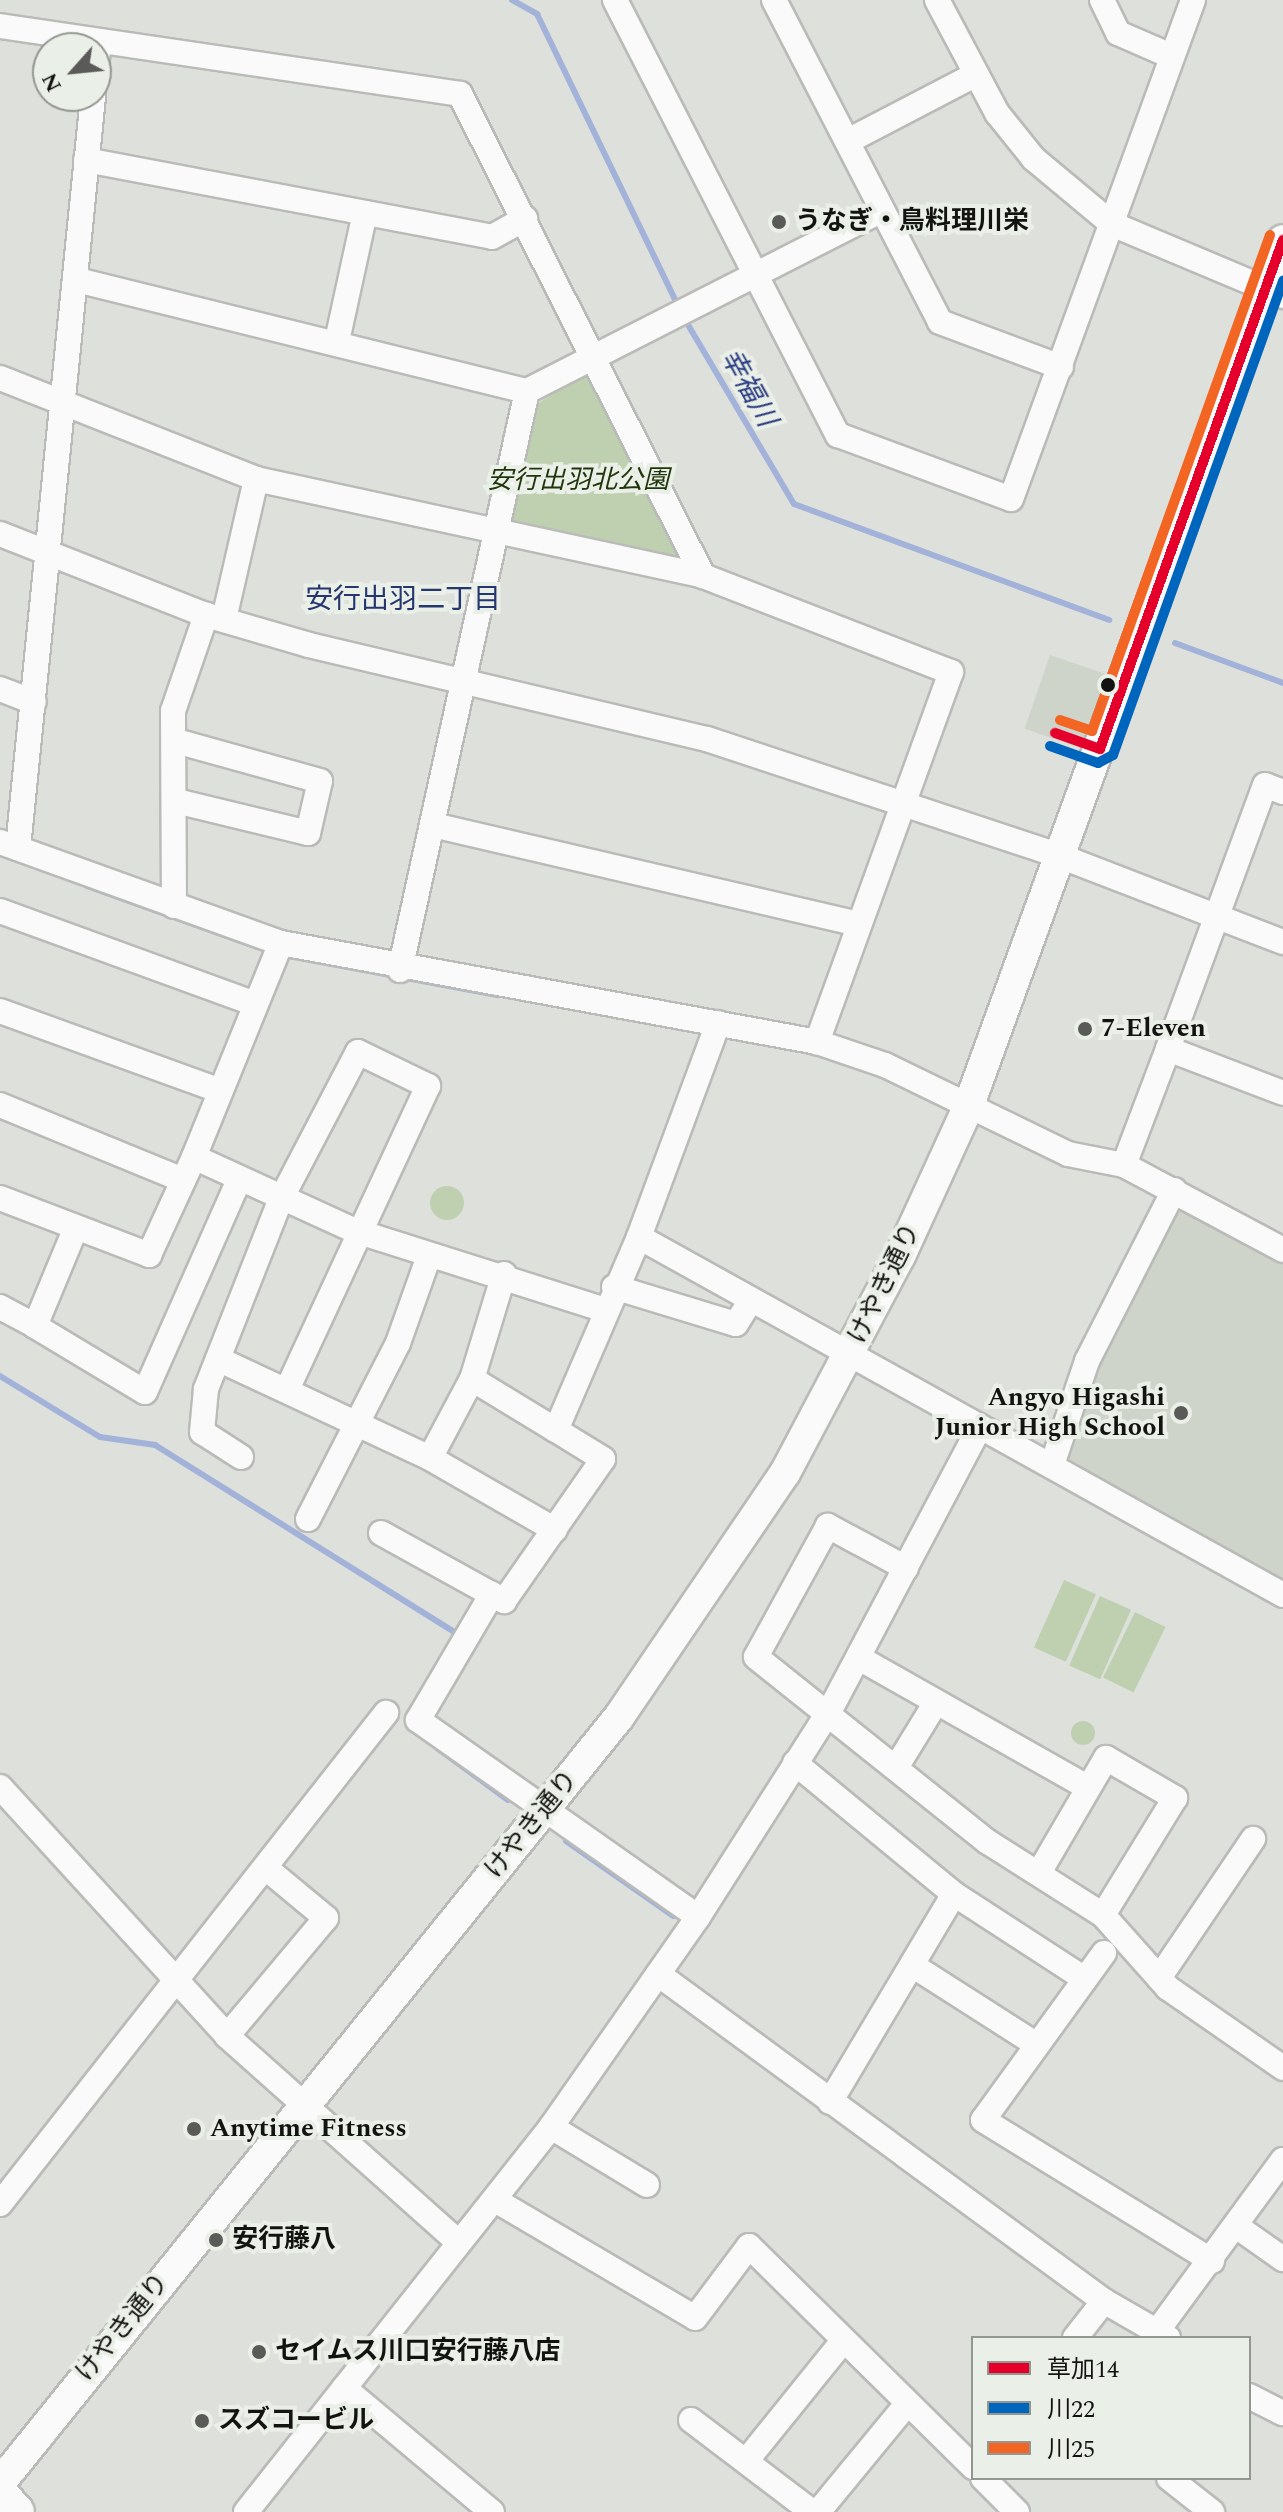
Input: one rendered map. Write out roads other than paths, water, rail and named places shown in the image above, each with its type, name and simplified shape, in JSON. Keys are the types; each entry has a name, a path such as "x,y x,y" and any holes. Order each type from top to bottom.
{"main road":[{"path":"0,2493 17,2512"}],"street":[{"path":"615,0 838,435 1011,499 1193,0"},
{"path":"774,0 940,322 1061,367"},
{"path":"937,0 975,75 1034,159 1112,224 1274,292"},
{"path":"1102,0 1118,33 1171,56"},
{"path":"0,26 40,32"},
{"path":"112,43 460,94 595,355 703,576"},
{"path":"848,141 975,75"},
{"path":"91,112 77,280 46,552 34,702 9,845 281,943 400,970 817,1042 969,1105 1068,1154 1124,1165 1283,1250"},
{"path":"86,160 492,237 525,219"},
{"path":"77,280 337,341 527,391 881,211"},
{"path":"337,341 365,213"},
{"name":"けやき通り","path":"0,2483 300,2108 544,1811 698,1604 850,1356 969,1105 1274,292 1283,240"},
{"path":"0,378 256,479 703,576 951,672 817,1042"},
{"path":"400,970 527,391"},
{"path":"174,906 176,741 173,711 215,617 256,479"},
{"path":"0,534 215,617 462,682 707,739 1060,856 1216,919 1283,942"},
{"path":"0,689 34,702"},
{"path":"176,741 320,781 308,833 176,801"},
{"path":"1124,1165 1265,785 1283,792"},
{"path":"433,825 859,924"},
{"path":"0,911 255,1004"},
{"path":"0,1198 75,1230 149,1255 281,943"},
{"path":"0,1011 218,1090"},
{"path":"556,1430 610,1298 639,1237 718,1023"},
{"path":"1168,1049 1283,1093"},
{"path":"241,1457 202,1432 206,1389 220,1360 280,1201 358,1052 428,1086 356,1231 288,1388"},
{"path":"0,1105 188,1168 239,1180 280,1201 429,1256 736,1324 751,1300"},
{"path":"0,1307 145,1392 239,1180"},
{"path":"1052,1465 1087,1361 1174,1190"},
{"path":"35,1326 75,1230"},
{"path":"639,1237 1283,1595"},
{"path":"308,1519 360,1423 429,1256"},
{"path":"430,1458 472,1379 504,1274"},
{"path":"220,1360 288,1388 430,1458 555,1530"},
{"path":"381,1533 504,1601 603,1459 472,1379"},
{"path":"246,2512 551,2127 698,1917 830,1710 979,1428"},
{"path":"906,1568 828,1526 756,1657 830,1710 988,1842 1040,1871 1103,1915 1159,1978 1221,2031 1283,2068"},
{"path":"492,1594 418,1720 698,1917"},
{"path":"859,1658 935,1704 1087,1787"},
{"path":"897,1766 935,1704"},
{"path":"0,2204 267,1869 386,1713"},
{"path":"1040,1871 1106,1758 1175,1798 1103,1915"},
{"path":"795,1763 954,1894 1085,1979"},
{"path":"0,1787 227,2036 300,2108 458,2242"},
{"path":"1159,1978 1253,1839"},
{"path":"227,2036 326,1918 267,1869"},
{"path":"830,2102 954,1894"},
{"path":"1104,1953 983,2120 1212,2261"},
{"path":"912,1965 1037,2045"},
{"path":"658,1974 1104,2301 1163,2334 1283,2160"},
{"path":"551,2127 647,2185"},
{"path":"495,2200 695,2318 749,2246 971,2464"},
{"path":"1239,2228 1283,2259"},
{"path":"1077,2336 1104,2301"},
{"path":"747,2460 844,2340"},
{"path":"344,2388 492,2512"},
{"path":"1251,2397 1283,2413"},
{"path":"691,2420 815,2512 908,2403"},
{"path":"986,2480 1017,2512"},
{"path":"1172,2480 1212,2512"}],"waterway":[{"name":"幸福川","path":"512,0 537,14 679,308"},
{"name":"幸福川","path":"684,318 794,504 1109,620"},
{"name":"幸福川","path":"1175,643 1283,683"},
{"path":"87,886 257,947"},
{"path":"289,956 498,995"},
{"path":"0,1376 100,1437 155,1445 457,1634"},
{"path":"437,1748 508,1800"},
{"path":"566,1841 673,1916"}],"place":[{"name":"うなぎ・鳥料理川栄","path":"779,222"},
{"name":"7-Eleven","path":"1085,1029"},
{"name":"Angyo Higashi Junior High School","path":"1181,1413"},
{"name":"Anytime Fitness","path":"194,2129"},
{"name":"安行藤八","path":"216,2240"},
{"name":"セイムス川口安行藤八店","path":"259,2352"},
{"name":"スズコービル","path":"202,2421"}],"district":[{"name":"安行出羽二丁目","path":"403,600"}],"park label":[{"name":"安行出羽北公園","path":"578,481"}]}
